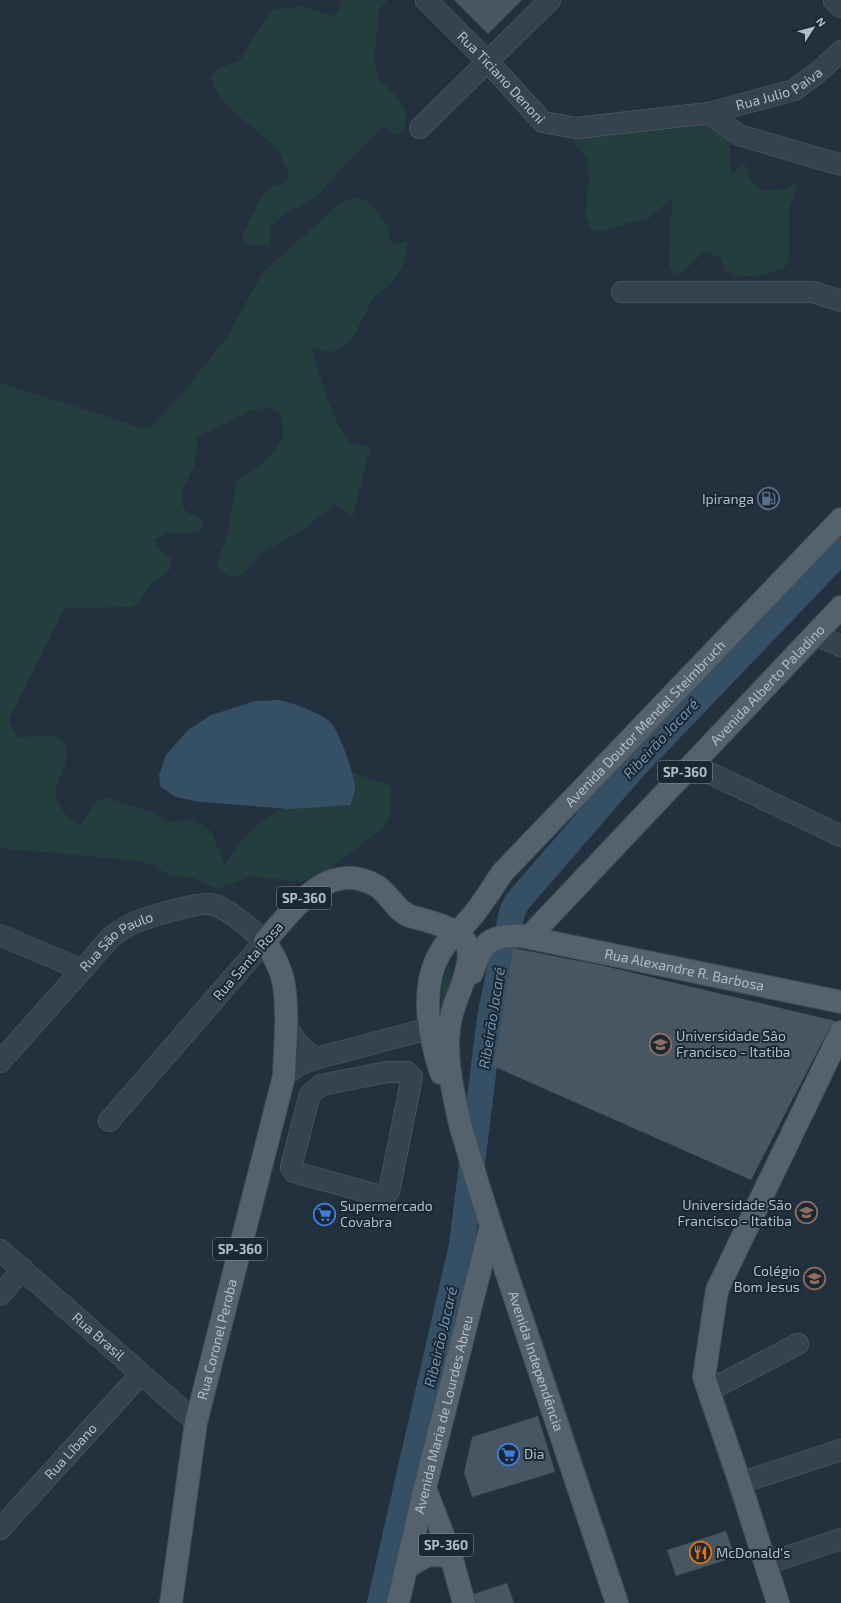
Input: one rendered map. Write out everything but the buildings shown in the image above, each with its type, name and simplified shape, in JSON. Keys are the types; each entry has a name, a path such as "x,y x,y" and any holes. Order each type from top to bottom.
{"main road":[{"name":"Avenida Doutor Mendel Steimbruch","path":"456,933 474,914 503,872 841,519"},
{"name":"Avenida Alberto Paladino","path":"525,936 693,765 841,607"},
{"name":"Rua Santa Rosa","path":"265,941 306,895 326,882 342,878 355,877 377,886 406,915 456,933"},
{"name":"Avenida Independência","path":"458,1118 447,1094 437,1060 429,1026 428,1003 430,983 436,962 441,951 456,933 467,944 468,966 448,1050 450,1073 458,1118 480,1194 617,1603"},
{"name":"Rua Alexandre R. Barbosa","path":"494,940 508,935 525,936 841,1002"},
{"name":"Avenida Independência","path":"457,1011 479,951 485,944 494,940"},
{"name":"Rua Coronel Peroba","path":"171,1603 196,1422 284,1076 286,1026 283,980 274,956 265,941"},
{"path":"778,1603 740,1483 704,1377 717,1290 841,1032"},
{"name":"Avenida Maria de Lourdes Abreu","path":"398,1603 425,1488 491,1226"},
{"name":"SP-360","path":"425,1488 450,1556 464,1603"},
{"name":"SP-360","path":"407,1567 428,1555 450,1556"}],"street":[{"name":"Rua Ticiano Denoni","path":"426,0 487,61 543,122 576,128 709,113"},
{"path":"420,128 550,0"},
{"path":"834,0 841,7"},
{"name":"Rua Julio Paiva","path":"709,113 794,90 816,74 841,51"},
{"path":"709,113 739,135 841,165"},
{"path":"622,292 813,292 841,302"},
{"path":"816,635 841,646"},
{"path":"693,765 841,836"},
{"name":"Rua São Paulo","path":"0,1062 113,935 134,923 159,914 200,905 213,904 229,912 265,941"},
{"path":"0,935 82,970"},
{"name":"Rua Santa Rosa","path":"109,1121 265,941"},
{"path":"284,1076 299,1065 314,1059 393,1039 429,1026 457,1011"},
{"path":"286,1026 296,1041 314,1059"},
{"path":"387,1072 393,1039"},
{"path":"387,1072 407,1072 412,1077 389,1191 381,1196 294,1172 291,1166 310,1094 313,1090 321,1085 387,1072"},
{"name":"Rua Brasil","path":"0,1250 196,1422"},
{"path":"0,1295 23,1269"},
{"path":"708,1391 798,1344"},
{"name":"Rua Líbano","path":"0,1529 141,1374"},
{"path":"740,1483 841,1450"},
{"path":"766,1564 841,1540"}],"green space":[{"path":"341,0 387,0 379,11 374,61 379,79 400,100 406,114 406,125 403,132 397,135 386,128 381,128 346,163 317,197 289,212 270,226 270,245 249,245 243,239 243,233 263,194 270,187 286,182 289,174 282,158 269,141 238,116 220,97 214,87 211,76 218,69 240,60 265,19 274,10 301,6 334,16 339,11"},
{"path":"700,122 718,129 730,140 730,168 733,174 744,162 752,182 761,189 766,191 781,188 784,190 794,184 797,187 789,209 789,261 784,268 765,275 736,277 725,271 721,258 706,252 689,267 676,274 672,271 669,263 672,198 646,221 630,222 603,231 592,230 585,216 589,178 587,159 573,141 582,131"},
{"path":"355,197 367,200 387,225 391,243 395,245 407,241 407,252 401,269 391,283 372,300 350,343 332,352 315,348 312,350 333,414 339,427 350,442 366,446 370,449 353,516 336,505 332,506 306,528 262,553 241,575 231,577 218,571 217,565 227,537 236,482 264,461 272,453 279,444 283,435 283,424 279,412 267,408 252,410 198,437 194,467 183,490 182,505 187,512 203,519 204,525 198,533 169,533 155,539 157,547 171,558 170,570 151,584 139,602 131,607 65,608 9,720 17,738 49,736 65,742 67,758 56,789 57,800 65,814 81,825 95,802 107,798 152,812 170,822 193,819 211,831 225,864 248,832 278,811 304,798 342,769 391,786 391,813 383,828 319,877 298,882 253,876 218,889 193,878 170,876 155,866 139,861 0,848 0,383 142,429 151,426 183,393 228,335 263,272 340,203"},
{"path":"450,964 450,987 441,1008 442,982"}],"water":[{"path":"280,700 320,715 334,727 346,753 354,782 355,788 350,805 290,809 201,802 175,797 160,786 159,775 166,755 188,730 211,715 255,701"}],"waterway":[{"name":"Ribeirão Jacaré","path":"380,1603 462,1245 490,1017 512,912 517,902 634,767 841,551"}],"place":[{"name":"Ipiranga","path":"769,499"},
{"name":"Universidade Sâo Francisco - Itatiba","path":"660,1044"},
{"name":"Universidade São Francisco - Itatiba","path":"807,1213"},
{"name":"Supermercado Covabra","path":"324,1214"},
{"name":"Colégio Bom Jesus","path":"815,1279"},
{"name":"Dia","path":"509,1454"},
{"name":"McDonald's","path":"701,1553"}]}
